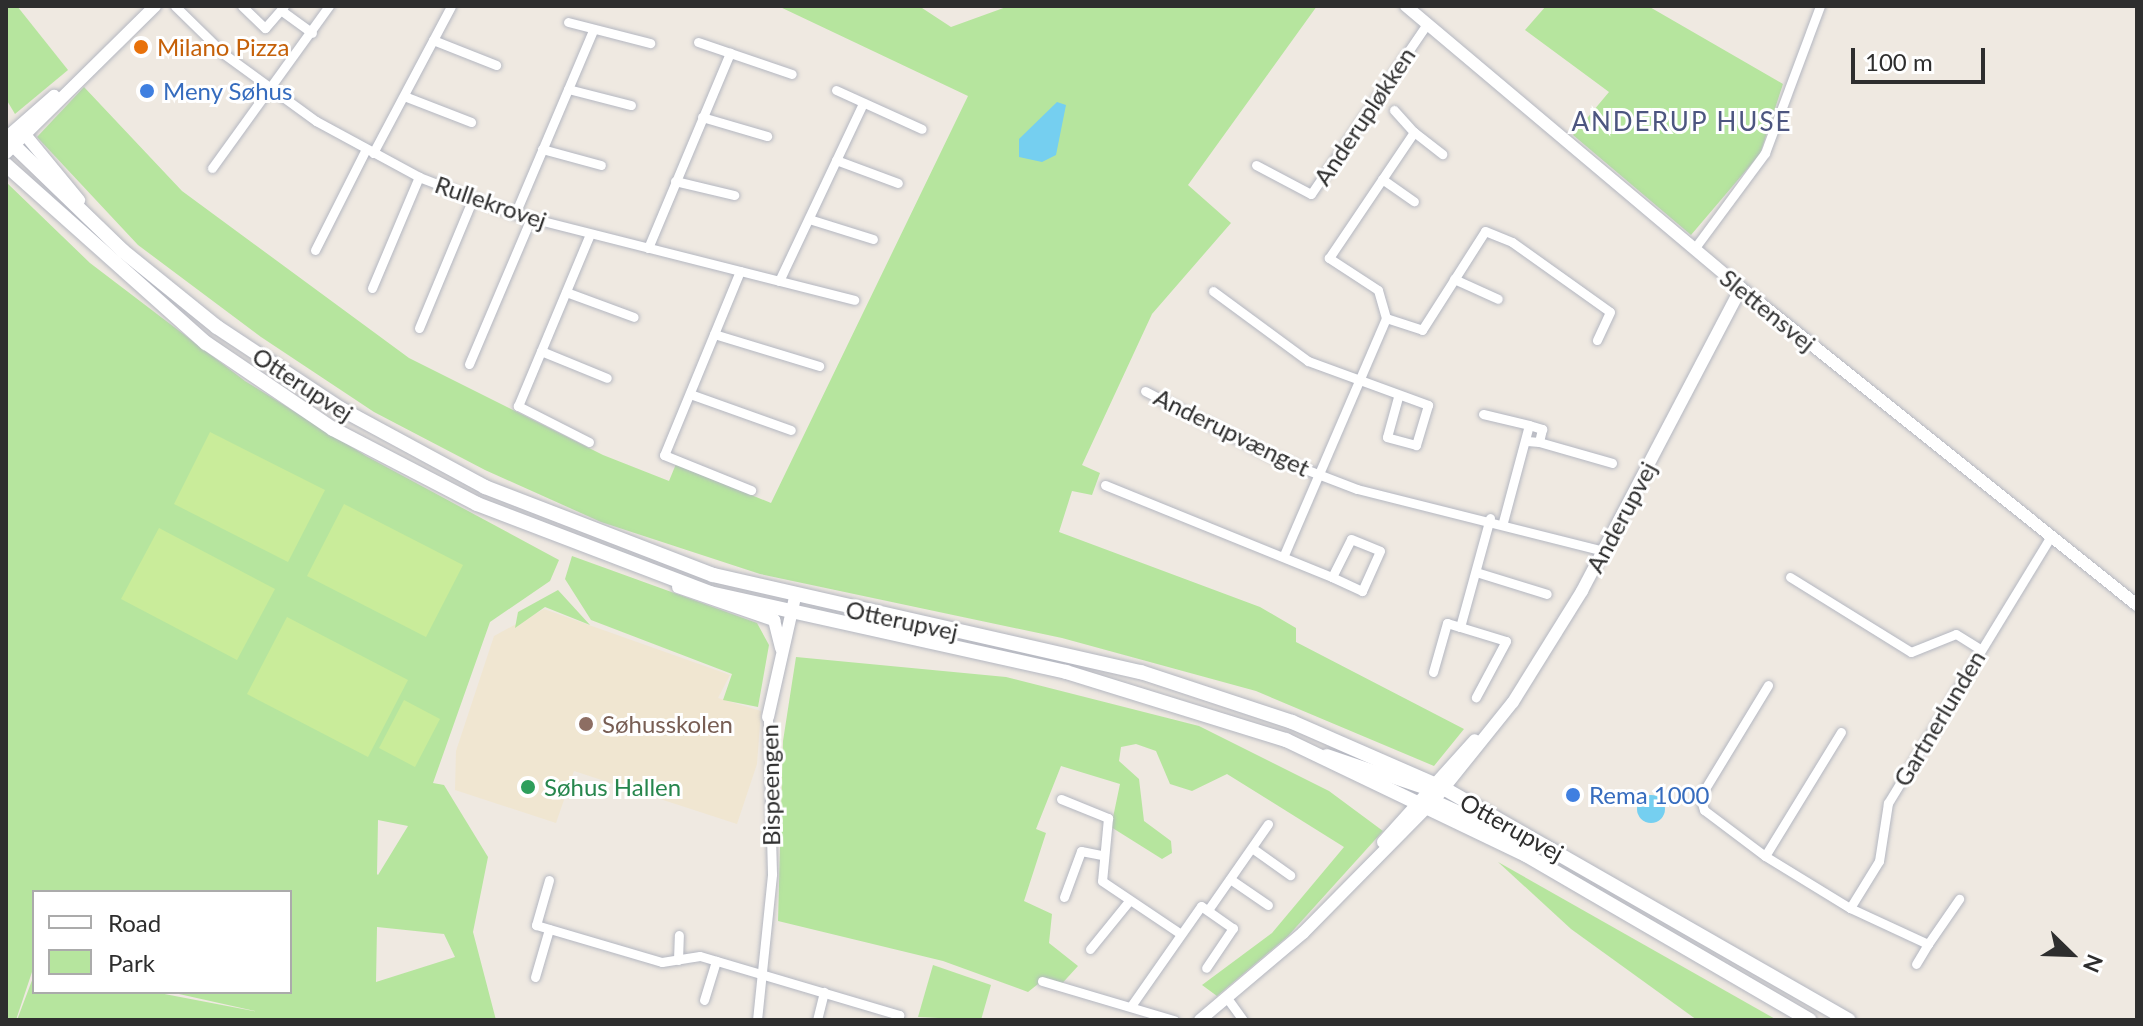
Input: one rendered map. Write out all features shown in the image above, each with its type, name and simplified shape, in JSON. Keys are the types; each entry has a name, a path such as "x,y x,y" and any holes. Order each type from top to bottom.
{"main road":[{"name":"Otterupvej","path":"8,144 105,235 217,327 419,454 628,546 795,597 1156,677 1292,722 1430,794 1573,862 1848,1020"},
{"name":"Otterupvej","path":"6,165 137,287 333,429 489,509 650,573 789,615 1066,672 1309,749 1430,794 1810,1020"}],"street":[{"path":"8,144 155,6"},
{"name":"Rullekrovej","path":"175,6 271,89 369,151 419,177 515,214 854,300"},
{"path":"242,6 265,28 283,8 312,33"},
{"path":"212,168 329,6"},
{"path":"315,250 369,151 404,96 451,6"},
{"name":"Slettensvej","path":"1406,6 1741,288 2137,605"},
{"path":"1694,249 1765,153 1820,6"},
{"path":"568,22 650,43"},
{"name":"Anderupløkken","path":"1256,165 1311,194 1427,24"},
{"path":"515,214 593,30"},
{"path":"433,40 496,65"},
{"path":"698,42 792,74"},
{"path":"648,248 730,53"},
{"path":"8,144 27,137 76,81"},
{"path":"568,89 631,105"},
{"path":"836,90 922,129"},
{"path":"404,96 471,122"},
{"path":"779,281 863,103"},
{"path":"1394,110 1414,132 1442,154"},
{"path":"702,117 767,136"},
{"path":"1414,132 1329,258 1378,290 1386,318 1422,330 1485,231 1512,242 1610,312 1597,340"},
{"path":"27,137 105,235"},
{"path":"542,149 601,165"},
{"path":"836,160 898,183"},
{"path":"372,288 419,177"},
{"path":"1382,179 1414,201"},
{"path":"675,181 734,195"},
{"path":"419,328 473,198"},
{"path":"469,364 531,218"},
{"path":"809,219 873,239"},
{"path":"589,442 518,406 590,234"},
{"path":"740,271 664,455 751,490"},
{"path":"1454,279 1498,299"},
{"name":"Anderupvej","path":"1200,1020 1303,933 1485,736 1542,660 1741,288"},
{"path":"1213,291 1308,361 1355,383 1428,405 1416,445 1387,437 1398,397"},
{"path":"566,292 634,317"},
{"name":"Anderupvænget","path":"1284,555 1355,383 1386,318"},
{"path":"714,334 819,366"},
{"path":"541,351 607,378"},
{"name":"Anderupvænget","path":"1145,391 1320,474 1603,551"},
{"path":"690,394 791,430"},
{"path":"1483,414 1542,429 1539,442"},
{"path":"1503,522 1529,425"},
{"path":"1527,441 1612,463"},
{"path":"1105,485 1284,555 1362,591 1380,551 1351,539 1332,577"},
{"path":"1460,627 1490,518"},
{"name":"Gartnerlunden","path":"1850,908 1879,861 1888,803 2051,536"},
{"path":"1476,572 1547,594"},
{"path":"650,573 699,598 774,620 781,648"},
{"path":"1790,577 1911,652 1956,634 1980,649"},
{"name":"Bispeengen","path":"757,1020 772,874 768,717 781,648 795,597"},
{"path":"1433,672 1447,623 1506,641 1476,697"},
{"path":"1768,685 1700,797 1704,810 1765,856 1850,908 1928,944"},
{"path":"1765,856 1841,732"},
{"path":"1061,799 1108,818 1101,855 1102,881 1181,934"},
{"path":"1208,910 1268,824"},
{"path":"1252,848 1290,875"},
{"path":"1064,897 1081,851 1101,855"},
{"path":"1230,879 1268,905"},
{"path":"549,880 536,925 662,962 716,961 824,992 897,1020"},
{"path":"1916,964 1959,899"},
{"path":"1090,949 1129,901"},
{"path":"1131,1006 1201,906 1233,928 1206,968"},
{"path":"535,977 549,929"},
{"path":"678,960 679,935"},
{"path":"704,1000 716,961"},
{"path":"1042,981 1174,1020"},
{"path":"817,1020 824,992"},
{"path":"1227,998 1243,1020"}],"shaded area":[{"name":"Søhusskolen","path":"544,609 730,675 718,698 761,711 757,764 737,824 574,771 556,823 455,790 456,751 494,636"}],"green space":[{"path":"6,6 17,6 68,70 15,114 6,99"},
{"path":"778,6 919,6 951,27 1009,6 1317,6 1188,185 1231,223 1152,314 1082,465 1100,473 1092,495 1072,491 1059,532 1260,607 1296,628 1296,642 1464,729 1434,766 1256,691 1062,638 760,574 601,522 485,470 374,412 261,337 138,245 37,137 84,87 182,191 409,358 603,455 669,481 676,464 771,503 968,96"},
{"path":"1546,6 1648,6 1783,84 1760,154 1691,235 1573,135 1609,92 1525,30"},
{"path":"6,182 90,263 245,381 366,456 559,560 550,581 490,622 433,783 444,785 488,857 473,932 496,1020 17,1020 32,980 32,994 164,994 259,1012 179,994 292,994 292,890 32,890 32,972 16,1020 6,1020","holes":["378,820 408,826 378,875","377,927 444,934 455,957 376,982"]},
{"path":"210,432 325,490 288,562 174,504"},
{"path":"344,504 463,565 426,637 307,576"},
{"path":"159,528 275,589 237,660 121,599"},
{"path":"572,556 757,623 769,645 758,707 723,700 732,674 591,620 565,579"},
{"path":"558,590 590,625 545,607 515,628 518,612"},
{"path":"287,617 408,680 368,757 247,694"},
{"path":"796,657 1006,677 1199,726 1329,791 1383,831 1288,936 1217,996 1202,985 1272,933 1344,847 1227,774 1192,791 1170,784 1156,751 1136,744 1121,747 1119,761 1139,779 1144,821 1171,841 1172,853 1162,859 1111,827 1120,784 1061,766 1036,829 1046,833 1024,901 1052,914 1049,943 1078,966 1057,989 1038,984 1028,992 943,961 778,921 783,741"},
{"path":"404,700 440,719 415,767 379,748"},
{"path":"1498,862 1777,1020 1697,1020 1571,929"},
{"path":"933,965 991,985 981,1020 918,1017"}],"water":[{"path":"1057,102 1066,105 1056,155 1042,162 1019,157 1019,139"},
{"path":"1651,795 1661,799 1665,809 1661,819 1651,823 1641,819 1637,809 1641,799"}],"place":[{"name":"Milano Pizza","path":"141,47"},
{"name":"Meny Søhus","path":"147,91"},
{"name":"Søhusskolen","path":"586,724"},
{"name":"Søhus Hallen","path":"528,787"},
{"name":"Rema 1000","path":"1573,795"}],"district":[{"name":"ANDERUP HUSE","path":"1682,122"}]}
